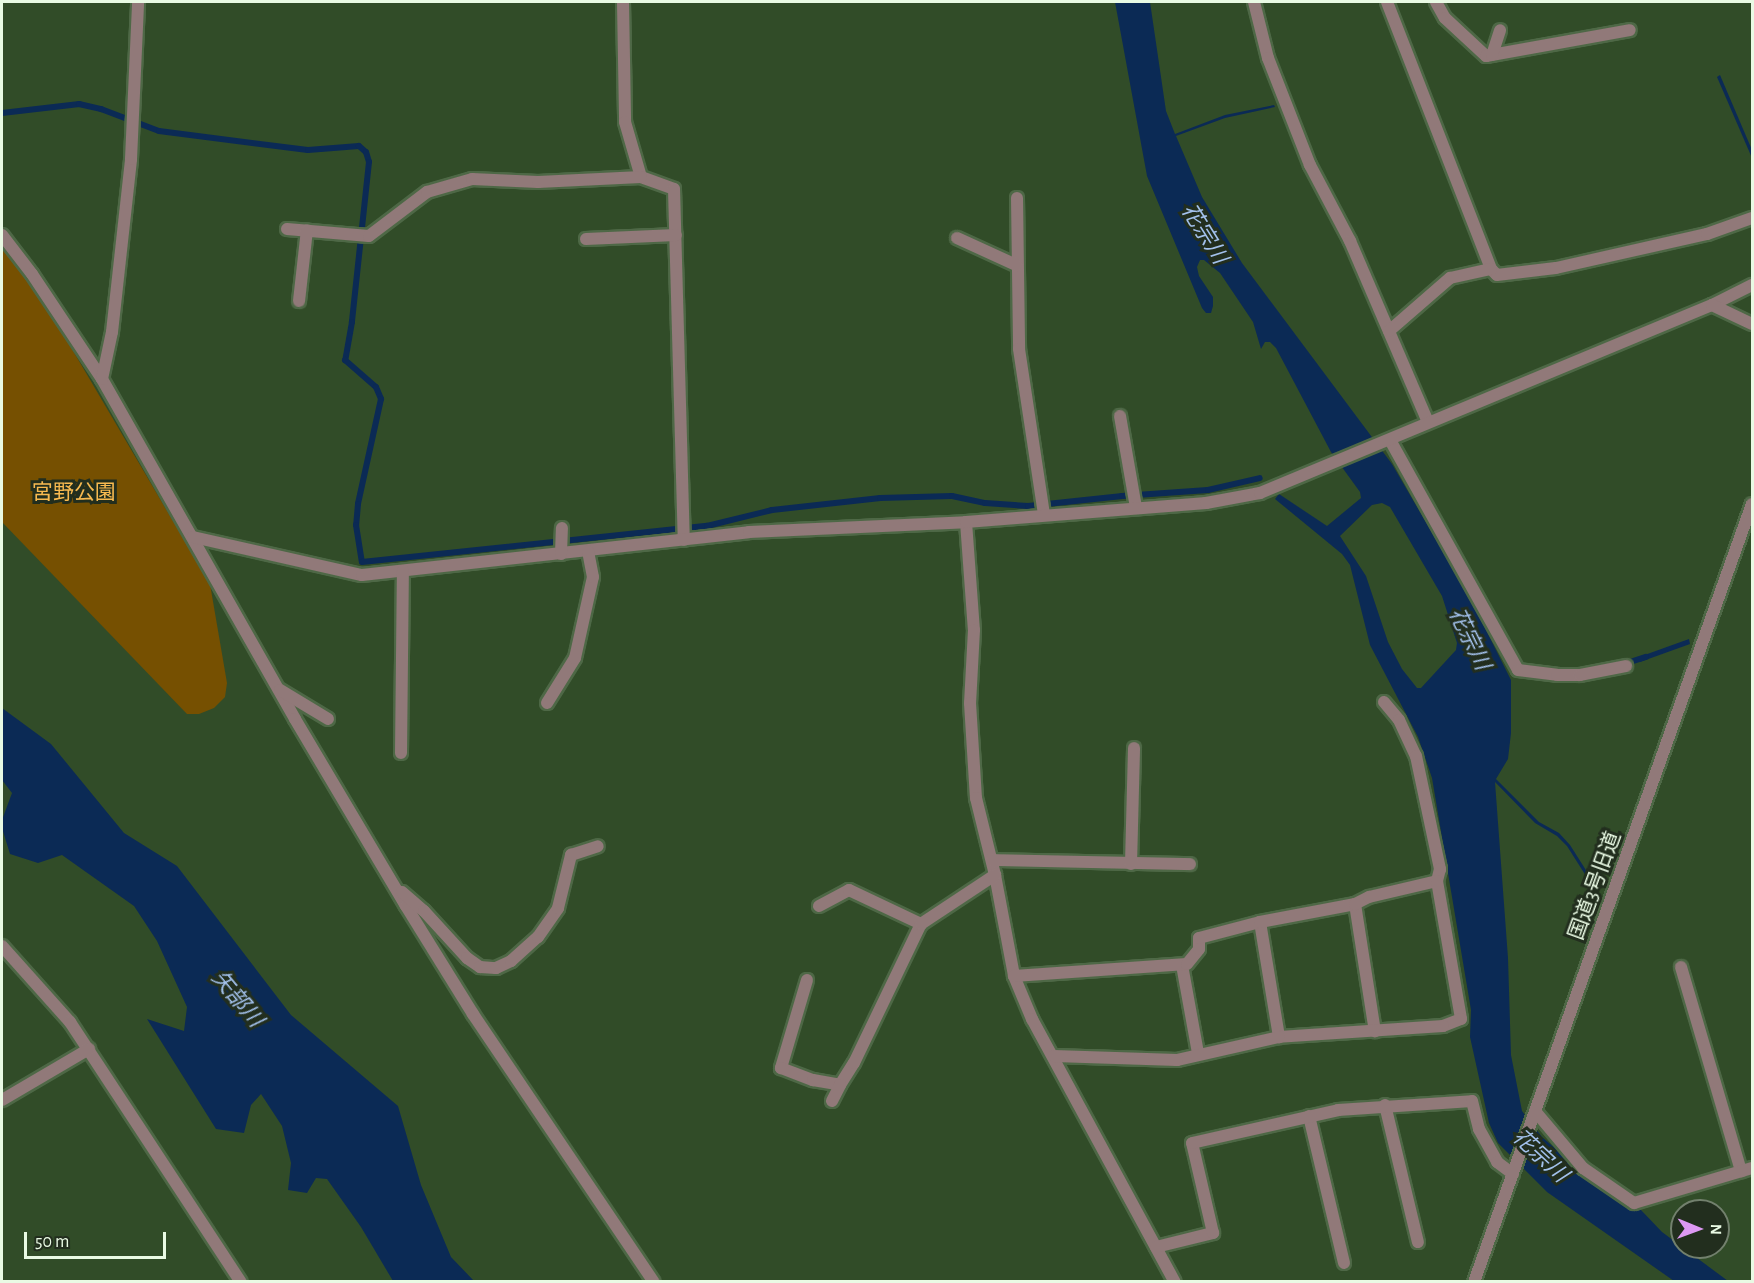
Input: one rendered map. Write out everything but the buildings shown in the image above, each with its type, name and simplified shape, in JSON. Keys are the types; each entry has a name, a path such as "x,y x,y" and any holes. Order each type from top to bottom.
{"street":[{"path":"102,379 112,332 130,159 138,2"},
{"path":"623,2 625,122 641,177"},
{"path":"1254,2 1268,58 1310,165 1350,241 1428,422"},
{"path":"1387,2 1491,269 1497,275 1556,268 1707,234 1752,218"},
{"path":"1436,2 1445,18 1486,56 1630,30"},
{"path":"1492,55 1500,30"},
{"path":"287,228 369,236 428,192 472,179 538,182 641,177 674,189 684,540"},
{"path":"1017,198 1016,265 1019,349 1044,515"},
{"path":"299,301 307,230"},
{"path":"586,239 676,235"},
{"path":"2,236 32,274 102,379 278,689 394,886 473,1014 654,1281"},
{"path":"957,238 1016,265"},
{"path":"1389,331 1449,278 1491,269"},
{"path":"193,537 362,575 749,532 966,522 1206,502 1260,493 1712,305 1752,285"},
{"path":"1712,305 1752,324"},
{"path":"1120,416 1136,508"},
{"path":"1389,440 1518,670 1546,675 1580,675 1626,666"},
{"name":"国道3号旧道","path":"1474,1281 1752,504"},
{"path":"966,522 974,630 969,703 976,798 992,860 1014,976 1032,1018 1175,1281"},
{"path":"561,554 562,528"},
{"path":"547,703 575,658 593,577 588,550"},
{"path":"401,753 403,571"},
{"path":"278,689 328,719"},
{"path":"1054,1056 1168,1060 1279,1037 1443,1026 1461,1019 1437,881 1440,869 1416,756 1399,720 1384,702"},
{"path":"1131,864 1134,748"},
{"path":"394,886 424,911 468,958 480,967 496,968 511,961 538,937 558,908 571,855 598,846"},
{"path":"992,860 1191,864"},
{"path":"832,1101 854,1063 921,924 995,875"},
{"path":"1014,976 1188,964 1199,949 1199,938 1260,921 1355,904 1370,897 1437,881"},
{"path":"819,906 849,890 921,924"},
{"path":"1355,904 1375,1031"},
{"path":"1260,921 1279,1037"},
{"path":"2,946 70,1022 241,1281"},
{"path":"1182,964 1198,1053"},
{"path":"1534,1114 1584,1168 1634,1203 1747,1169 1681,967"},
{"path":"807,980 781,1068 813,1080 840,1084"},
{"path":"2,1100 89,1049"},
{"path":"1156,1247 1212,1233 1192,1143 1309,1116 1385,1105 1472,1101 1479,1129 1497,1162 1514,1172"},
{"path":"1385,1105 1418,1242"},
{"path":"1309,1116 1344,1263"}],"green space":[{"name":"宮野公園","path":"2,240 32,281 210,584 227,683 225,697 214,708 199,714 187,714 2,522"}],"water":[{"name":"花宗川","path":"1115,2 1150,2 1166,111 1175,134 1225,115 1274,105 1275,107 1225,118 1176,136 1202,197 1242,263 1392,464 1470,598 1511,680 1511,733 1508,759 1496,779 1539,822 1559,833 1570,845 1596,886 1593,887 1567,846 1557,836 1535,823 1495,782 1508,958 1511,1055 1522,1111 1542,1137 1579,1169 1611,1194 1640,1209 1670,1238 1670,1259 1698,1259 1728,1281 1674,1281 1547,1192 1498,1143 1489,1123 1470,1037 1471,1010 1432,778 1418,737 1370,645 1350,565 1342,554 1275,499 1279,494 1327,526 1361,498 1360,492 1331,452 1276,348 1270,342 1265,342 1261,349 1253,322 1220,273 1204,260 1200,260 1197,267 1199,276 1213,297 1211,313 1206,313 1147,176","holes":["1382,503 1390,507 1442,596 1457,643 1456,650 1421,688 1417,688 1402,669 1388,642 1366,576 1340,536 1372,505"]},
{"path":"1720,75 1752,150 1752,158 1717,77"},
{"path":"1689,639 1690,644 1640,662 1639,657"},
{"name":"矢部川","path":"2,708 51,744 124,833 177,866 291,1015 398,1106 421,1185 451,1257 474,1281 393,1281 361,1227 327,1179 316,1178 307,1193 288,1190 291,1163 282,1126 261,1094 251,1105 244,1133 216,1129 147,1019 184,1031 187,1007 157,941 134,906 62,855 38,863 10,854 2,828 2,820 12,793 2,780"}],"waterway":[{"path":"2,113 79,104 101,109 159,131 308,150 359,146 366,152 369,162 352,322 345,360 376,387 381,399 358,504 356,525 362,562 707,526 772,510 880,498 952,496 985,503 1028,506 1208,490 1260,478"},
{"path":"1624,664 1646,657"}]}
